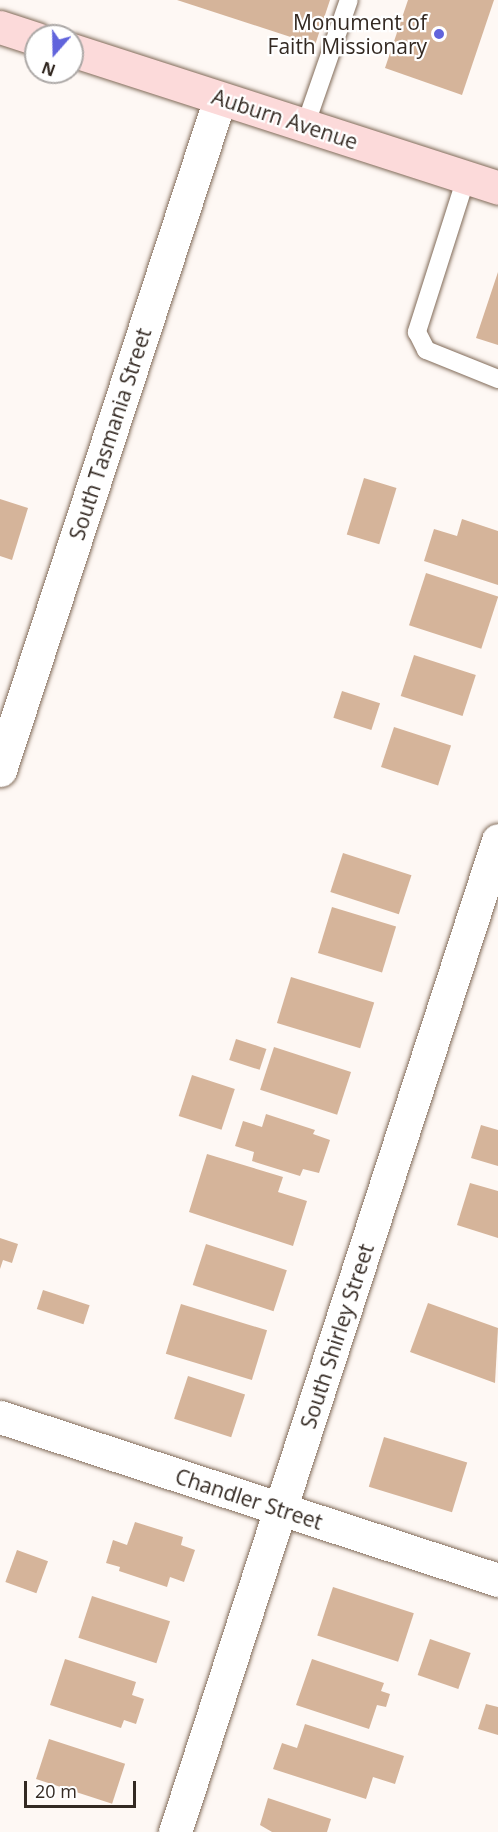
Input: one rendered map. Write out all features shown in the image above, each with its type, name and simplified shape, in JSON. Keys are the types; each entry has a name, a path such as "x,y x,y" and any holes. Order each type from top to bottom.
{"main road":[{"path":"0,27 24,35"},
{"name":"Auburn Avenue","path":"84,54 305,126 489,182"}],"street":[{"name":"South Tasmania Street","path":"0,770 220,98"},
{"name":"South Shirley Street","path":"175,1832 498,840"},
{"name":"Chandler Street","path":"0,1417 498,1580"}],"lane":[{"path":"305,126 349,0"},
{"path":"489,182 417,332 426,350 498,379"}],"building":[{"path":"177,0 330,0 315,45"},
{"name":"Monument of Faith Missionary","path":"408,0 494,0 462,95 385,68"},
{"path":"498,272 498,345 476,338"},
{"path":"364,478 397,488 379,544 347,534"},
{"path":"0,499 28,508 12,560 0,556"},
{"path":"462,519 498,531 498,585 424,561 434,529 457,536"},
{"path":"426,573 498,596 481,649 409,625"},
{"path":"414,655 476,675 463,716 401,696"},
{"path":"342,691 380,703 371,730 333,718"},
{"path":"394,727 451,746 438,785 381,767"},
{"path":"343,853 411,875 399,914 330,892"},
{"path":"332,907 396,927 382,972 318,953"},
{"path":"291,977 374,1002 360,1048 277,1023"},
{"path":"236,1039 266,1049 260,1070 229,1060"},
{"path":"274,1047 351,1072 337,1115 260,1090"},
{"path":"192,1075 235,1089 222,1130 179,1116"},
{"path":"266,1114 315,1130 313,1134 330,1140 319,1173 303,1169 300,1176 252,1161 254,1152 235,1146 243,1121 262,1127"},
{"path":"481,1125 498,1130 498,1166 471,1158"},
{"path":"207,1154 283,1177 278,1192 307,1201 293,1246 189,1212"},
{"path":"470,1183 498,1191 498,1238 457,1225"},
{"path":"0,1238 18,1244 12,1263 3,1260 0,1269"},
{"path":"206,1244 287,1270 274,1311 193,1285"},
{"path":"43,1290 90,1305 83,1324 37,1309"},
{"path":"428,1303 498,1328 495,1383 410,1352"},
{"path":"181,1304 267,1330 252,1380 166,1354"},
{"path":"188,1376 245,1395 231,1437 174,1419"},
{"path":"384,1437 467,1462 452,1512 369,1487"},
{"path":"135,1522 183,1537 181,1545 195,1550 184,1582 170,1577 167,1587 119,1571 120,1567 106,1563 113,1540 127,1545"},
{"path":"17,1550 48,1561 36,1593 5,1582"},
{"path":"333,1587 414,1613 398,1662 317,1636"},
{"path":"92,1596 170,1621 156,1663 78,1638"},
{"path":"430,1639 471,1653 458,1689 418,1675"},
{"path":"65,1659 136,1682 132,1695 144,1699 136,1724 124,1720 121,1728 50,1705"},
{"path":"312,1659 384,1683 381,1691 390,1694 386,1707 377,1705 369,1729 296,1705"},
{"path":"486,1704 498,1707 498,1735 478,1729"},
{"path":"305,1724 404,1756 395,1784 373,1777 366,1799 273,1769 282,1743 297,1748"},
{"path":"49,1739 125,1764 112,1804 36,1779"},
{"path":"268,1798 331,1819 327,1832 272,1832 260,1825"}],"place":[{"name":"Monument of Faith Missionary","path":"439,34"}]}
